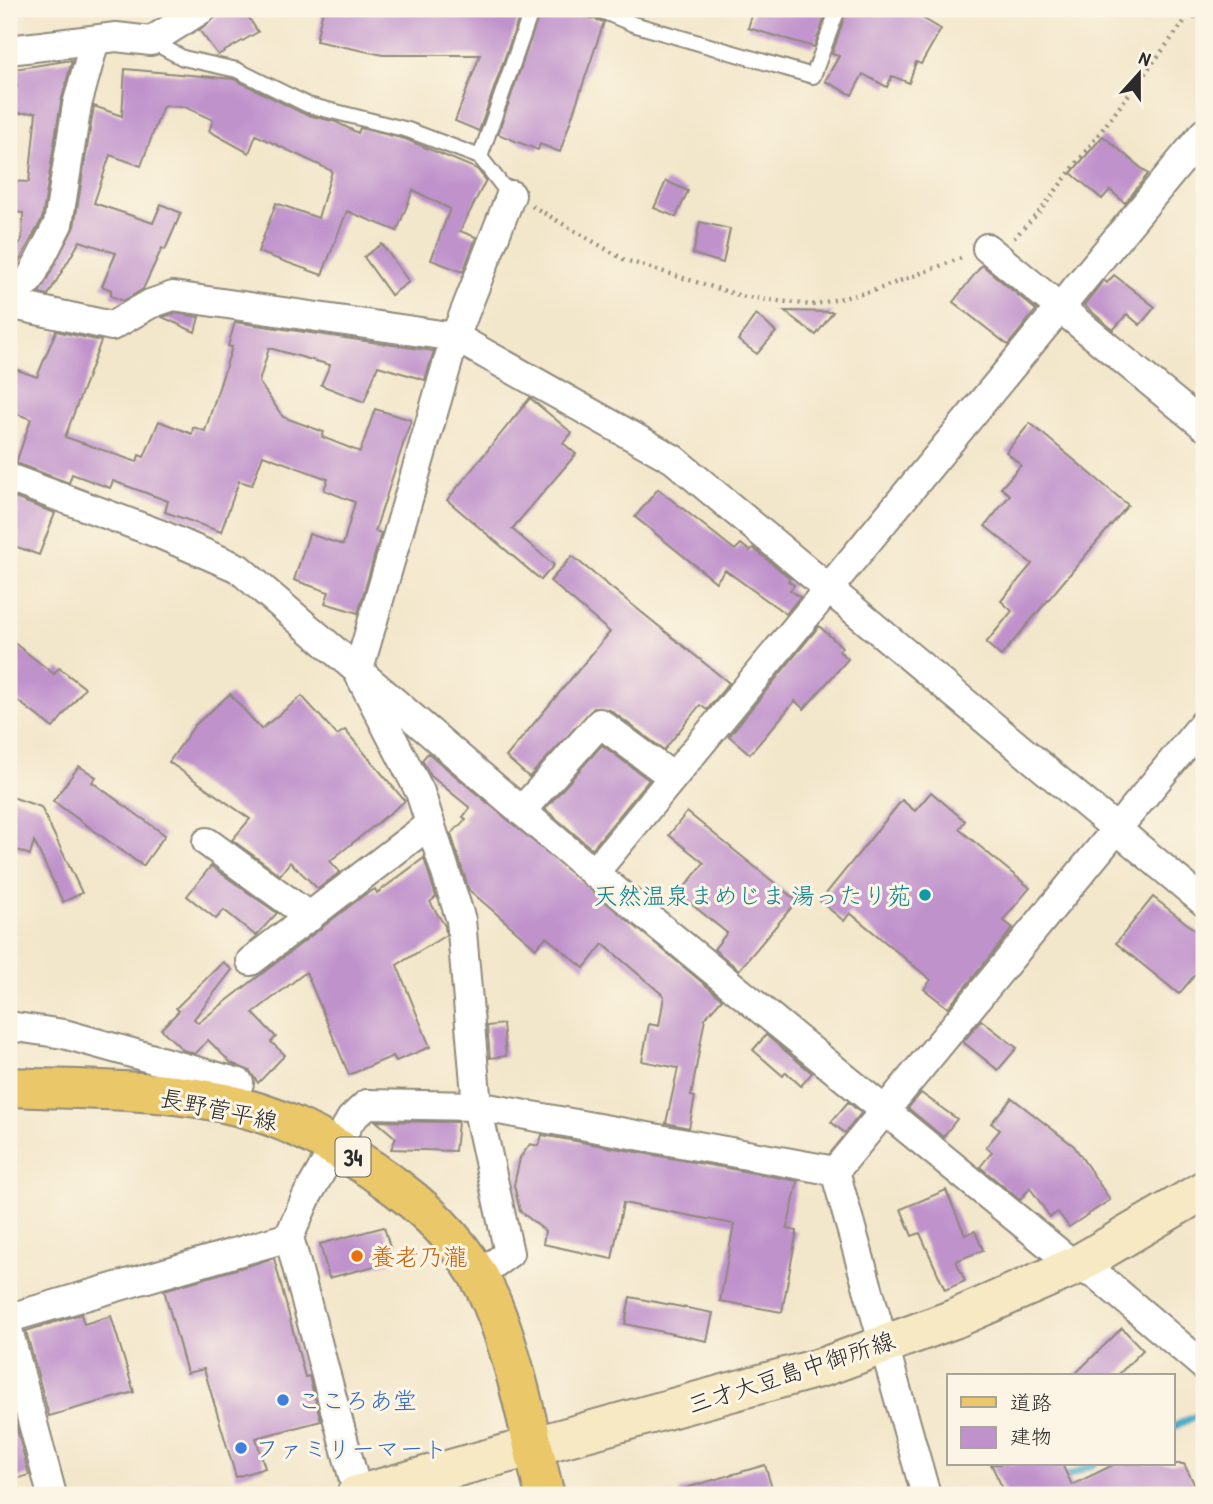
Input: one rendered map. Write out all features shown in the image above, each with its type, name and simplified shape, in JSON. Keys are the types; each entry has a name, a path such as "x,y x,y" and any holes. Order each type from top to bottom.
{"main road":[{"name":"長野菅平線","path":"9,1087 186,1097 286,1122 366,1165 429,1212 462,1250 491,1299 515,1370 545,1495"},
{"name":"三才大豆島中御所線","path":"357,1495 533,1449 826,1366 884,1342 954,1319 1075,1266 1204,1191"}],"street":[{"path":"9,50 116,37 151,41 184,13"},
{"path":"9,295 30,279 58,224 77,105 95,40"},
{"path":"594,873 1204,133"},
{"path":"477,1276 509,1253 477,1106 461,920 420,792 358,672 455,337 510,194"},
{"path":"987,248 1204,426"},
{"path":"9,304 112,326 150,304 173,296 455,337 673,459 1204,902"},
{"path":"9,478 162,535 238,568 594,873 1075,1266 1097,1276 1204,1366"},
{"path":"521,811 600,723 673,777"},
{"path":"835,1171 1204,723"},
{"path":"251,961 430,824"},
{"path":"207,842 310,917"},
{"path":"9,1026 64,1034 239,1083"},
{"path":"357,1495 289,1237 307,1196 337,1148 351,1119 367,1104 477,1106 835,1171"},
{"path":"835,1171 926,1495"},
{"path":"9,1318 289,1237"},
{"path":"9,1333 52,1495"}],"lane":[{"path":"480,158 532,9"},
{"path":"597,9 633,24 813,76 838,9"},
{"path":"151,41 183,58 237,70 308,104 408,130 480,158 510,194"}],"path":[{"path":"510,194 625,260 745,297 812,305 873,291 1015,238 1041,210 1194,10"}],"building":[{"path":"219,9 243,9 258,32 218,55 199,30 216,17"},
{"path":"323,9 522,9 479,131 455,121 480,55 383,55 316,41"},
{"path":"541,9 559,9 604,22 560,152 540,144 538,150 498,134"},
{"path":"754,9 828,9 814,47 748,28"},
{"path":"847,9 907,9 941,29 921,64 916,62 909,83 892,76 887,87 863,74 852,95 825,81 839,56 832,54"},
{"path":"72,60 61,102 42,219 15,269 9,263 22,239 23,213 9,212 9,181 29,182 36,112 9,114 9,88 17,87 14,69"},
{"path":"125,69 234,79 304,114 336,122 358,133 360,128 405,139 477,169 486,180 460,231 476,237 463,272 431,260 450,209 413,190 397,231 347,211 322,275 258,252 276,203 318,218 332,171 256,135 249,153 209,131 213,120 185,107 163,106 141,166 110,155 94,203 153,223 161,204 181,213 165,250 162,248 143,289 123,301 111,296 111,290 102,286 116,253 80,241 48,295 39,293 74,227 94,106 122,116"},
{"path":"1103,136 1148,174 1125,203 1110,190 1102,199 1071,173"},
{"path":"666,181 688,191 676,217 654,208"},
{"path":"700,222 730,229 723,263 693,254"},
{"path":"382,244 409,282 391,295 364,257"},
{"path":"982,265 1036,310 1008,345 953,302"},
{"path":"1114,275 1155,307 1140,325 1127,314 1113,330 1084,305 1104,280 1107,283"},
{"path":"784,311 833,312 816,335"},
{"path":"175,313 199,317 195,332 162,317"},
{"path":"756,314 776,332 757,354 738,340"},
{"path":"235,322 434,351 425,380 378,366 364,402 321,385 330,365 269,348 259,382 283,417 324,432 322,437 360,452 375,409 411,420 375,531 381,533 358,613 325,603 329,592 294,580 309,534 343,545 355,502 324,490 328,479 263,455 252,485 239,481 221,532 165,512 168,501 113,481 110,488 72,474 69,483 16,463 31,419 9,411 9,367 37,377 56,331 101,341 65,437 137,462 139,455 144,457 159,421 192,434 193,427 205,431 232,347 228,346"},
{"path":"530,398 572,433 563,443 576,454 512,529 554,565 541,580 447,500"},
{"path":"1030,423 1128,505 1001,656 986,643 1012,611 1001,601 1032,564 985,526 1010,495 1001,488 1021,465 1006,452"},
{"path":"658,489 735,550 741,544 750,551 753,548 790,578 788,581 794,585 790,590 800,597 786,614 725,570 716,582 635,517"},
{"path":"9,496 55,513 39,555 9,544"},
{"path":"572,556 729,683 707,710 700,705 664,750 610,710 594,708 529,777 506,757 610,632 550,581"},
{"path":"819,626 842,647 839,651 848,659 804,709 795,701 750,754 729,736"},
{"path":"9,639 54,674 59,668 85,688 53,728 9,694"},
{"path":"230,694 261,729 302,696 337,735 345,730 405,801 330,861 340,872 318,889 290,862 280,875 232,840 250,819 169,762 195,725"},
{"path":"602,745 649,780 592,849 545,809"},
{"path":"428,753 722,999 705,1018 691,1096 695,1097 689,1128 666,1123 678,1068 642,1061 649,1024 659,1026 664,996 603,944 584,968 546,937 536,948 469,890 451,834 466,819 463,817 470,808 431,776 422,760"},
{"path":"79,766 96,777 92,782 165,835 143,866 53,801"},
{"name":"天然温泉まめじま 湯ったり苑","path":"931,792 965,821 959,829 1030,888 1003,920 1013,928 948,1008 924,989 931,980 850,913 844,921 820,901 902,800 915,811"},
{"path":"9,796 41,807 82,893 63,902 34,841 30,855 9,847"},
{"path":"687,812 797,901 739,970 714,949 727,933 679,894 704,863 669,835"},
{"path":"424,858 436,897 430,902 445,926 446,935 397,965 430,1047 396,1061 393,1056 349,1075 306,972 253,1013 276,1037 271,1042 285,1055 258,1083 250,1071 231,1063 208,1040 195,1054 183,1050 161,1029 179,1011 176,1008 223,962 232,970 194,1019 198,1023 364,895 375,889 377,893"},
{"path":"211,866 277,913 256,936 224,910 216,919 187,896"},
{"path":"1153,897 1204,937 1204,964 1179,994 1116,943"},
{"path":"981,1020 1017,1048 998,1070 963,1042"},
{"path":"503,1024 506,1056 490,1058 487,1026"},
{"path":"766,1035 812,1073 801,1086 786,1072 783,1076 753,1050"},
{"path":"921,1093 957,1119 943,1137 908,1108"},
{"path":"1012,1098 1074,1146 1110,1200 1069,1227 1058,1212 1050,1217 1030,1188 1020,1200 980,1167 992,1152 986,1147 1000,1130 991,1123"},
{"path":"848,1102 861,1113 845,1133 831,1122"},
{"path":"376,1121 458,1122 455,1151 391,1149 396,1138"},
{"path":"542,1135 798,1181 787,1229 797,1231 782,1312 720,1301 734,1224 623,1203 612,1259 543,1244 545,1231 520,1211 514,1185 520,1158 530,1144 539,1146"},
{"path":"946,1190 965,1235 975,1231 983,1250 956,1261 965,1281 945,1290 920,1233 912,1236 901,1209"},
{"path":"384,1227 394,1261 329,1278 320,1244"},
{"path":"274,1258 305,1377 309,1376 321,1421 256,1438 265,1468 236,1477 204,1369 187,1373 164,1290"},
{"path":"630,1297 713,1313 707,1341 625,1324"},
{"path":"81,1314 84,1324 111,1316 134,1392 49,1416 26,1331"},
{"path":"1122,1328 1143,1350 1119,1374 1075,1374"},
{"path":"9,1414 13,1414 29,1475 9,1481"},
{"path":"1184,1464 1200,1495 1006,1495 992,1466 1063,1466 1072,1485 1111,1466"},
{"path":"765,1465 774,1495 680,1495 679,1490"}],"waterway":[{"path":"1174,1427 1204,1412"},
{"path":"1061,1479 1090,1466"}],"place":[{"name":"天然温泉まめじま 湯ったり苑","path":"925,895"},
{"name":"養老乃瀧","path":"357,1256"},
{"name":"こころあ堂","path":"283,1400"},
{"name":"ファミリーマート","path":"241,1448"}]}
